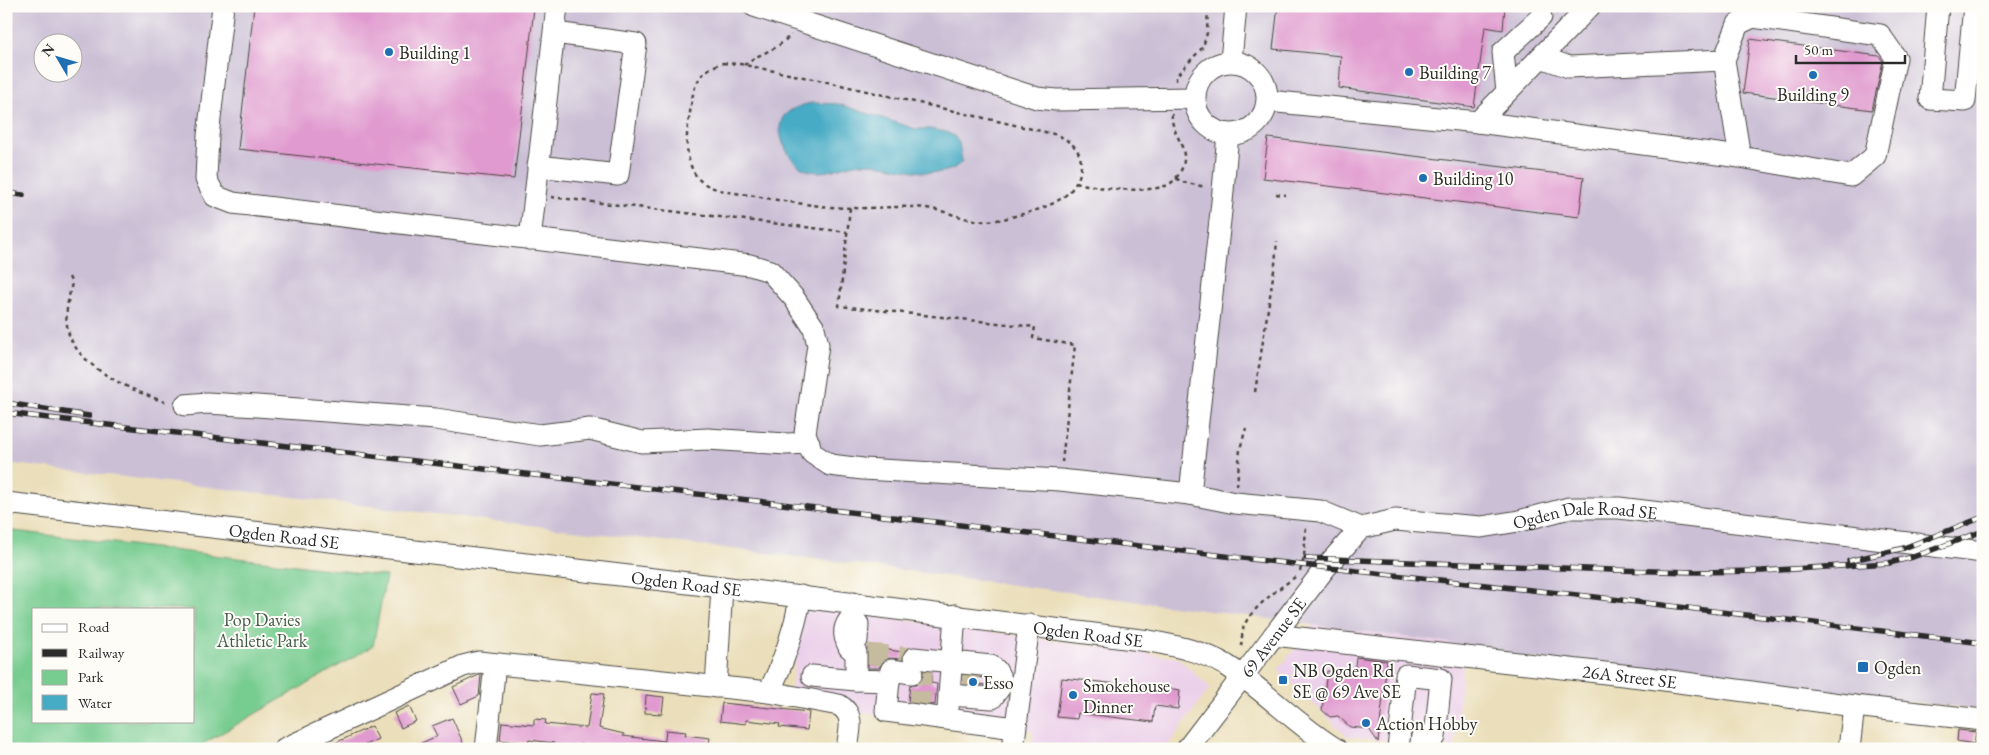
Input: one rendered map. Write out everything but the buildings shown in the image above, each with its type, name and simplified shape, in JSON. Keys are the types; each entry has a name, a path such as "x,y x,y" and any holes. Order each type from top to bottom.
{"street":[{"path":"223,6 208,136 206,179 214,196 233,203 750,264 770,271 794,298 817,334 818,345 805,433 812,453 830,465 863,469 1060,480 1190,494 1235,503 1320,511 1360,528"},
{"path":"530,239 557,6"},
{"path":"754,6 1037,98 1056,100 1194,98"},
{"path":"1231,62 1236,6"},
{"path":"1478,122 1590,6"},
{"path":"1938,6 1930,99 1965,101 1974,6"},
{"path":"1544,11 1548,51 1569,67 1724,60"},
{"path":"1507,92 1503,52 1544,11"},
{"path":"1268,101 1478,122 1740,157 1851,176 1875,156 1896,58 1880,35 1752,17 1738,24 1724,60 1740,157"},
{"path":"538,166 618,175 636,44 555,33"},
{"path":"1231,62 1245,64 1255,70 1265,84 1268,101 1264,114 1257,124 1246,131 1228,134 1210,128 1201,119 1194,98 1197,84 1203,74 1212,67 1231,62"},
{"path":"1190,494 1228,134"},
{"path":"185,404 208,403 436,419 540,435 590,429 642,442 708,439 786,444 809,443"},
{"name":"Ogden Road SE","path":"6,503 800,596 853,610 955,615 1168,645 1208,656 1225,665 1336,749"},
{"name":"Ogden Dale Road SE","path":"1360,528 1395,520 1481,527 1519,521 1569,508 1619,508 1983,552"},
{"name":"69 Avenue SE","path":"1187,749 1326,567 1360,528"},
{"path":"716,686 722,587"},
{"path":"769,692 783,665 796,621 800,596"},
{"path":"853,610 846,624 844,638 858,651 856,680"},
{"path":"928,684 955,615"},
{"path":"989,724 1002,687 1029,624"},
{"name":"26A Street SE","path":"1274,635 1649,678 1854,706 1983,720"},
{"path":"284,749 463,666 479,662 769,692 839,705 846,710 851,718 847,749"},
{"path":"486,749 496,664"},
{"path":"909,700 928,684 991,666 996,670 1002,687 1014,738"},
{"path":"1406,675 1441,679 1435,737 1421,742 1399,741 1406,675"},
{"path":"812,676 1002,687"},
{"path":"928,684 1014,738"},
{"path":"1849,749 1854,706"}],"path":[{"path":"1176,82 1176,76 1203,47 1207,33 1208,6"},
{"path":"744,65 754,58 777,48 794,32"},
{"path":"723,63 744,65 832,83 1058,135 1070,141 1081,159 1081,171 1076,182 1064,197 1038,210 983,222 967,220 928,208 805,206 727,191 704,184 695,176 689,162 687,133 694,86 710,66 723,63"},
{"path":"1076,182 1098,188 1152,189 1167,186 1182,169 1184,158 1180,138 1171,120 1172,113"},
{"path":"1175,178 1182,182 1213,188"},
{"path":"1276,194 1286,195"},
{"path":"535,195 847,232"},
{"path":"850,208 838,306 1035,326 1034,338 1075,345 1061,471"},
{"path":"1255,392 1277,241"},
{"path":"70,277 72,283 67,326 75,347 91,363 119,383 172,405 185,404"},
{"path":"1236,490 1240,449 1246,428"},
{"path":"1241,646 1242,631 1251,617 1263,603 1299,573 1304,558 1306,527 1297,526"}],"shaded area":[{"path":"6,6 1983,6 1983,710 1501,655 1465,645 833,561 6,463"},
{"path":"803,606 1178,658 1210,688 1165,749 1031,749 1033,731 789,705"},
{"path":"1313,625 1465,645 1454,749 1347,736 1278,670"}],"green space":[{"name":"Pop Davies Athletic Park","path":"6,530 386,576 373,646 194,749 6,749"}],"water":[{"path":"812,103 838,104 916,129 946,132 954,136 959,143 962,161 954,168 944,172 918,171 867,163 859,163 823,172 807,170 795,162 789,155 780,130 781,122 787,113 797,107"}],"tunnel":[{"path":"867,654 914,658"},
{"path":"912,673 932,675"},
{"path":"958,678 991,682"},
{"path":"909,700 935,704"}],"railway":[{"path":"6,193 23,195"},
{"path":"6,403 89,416"},
{"path":"6,413 1983,643"},
{"path":"1849,561 1904,548 1983,517"},
{"path":"1306,558 1612,570 1762,571 1889,563 1913,557 1983,531"}],"place":[{"name":"Building 1","path":"389,52"},
{"name":"Building 7","path":"1409,72"},
{"name":"Building 9","path":"1813,75"},
{"name":"Building 10","path":"1423,178"},
{"name":"Ogden","path":"1863,667"},
{"name":"NB Ogden Rd SE @ 69 Ave SE","path":"1283,680"},
{"name":"Esso","path":"973,682"},
{"name":"Smokehouse Dinner","path":"1073,695"},
{"name":"Action Hobby","path":"1366,723"}]}
